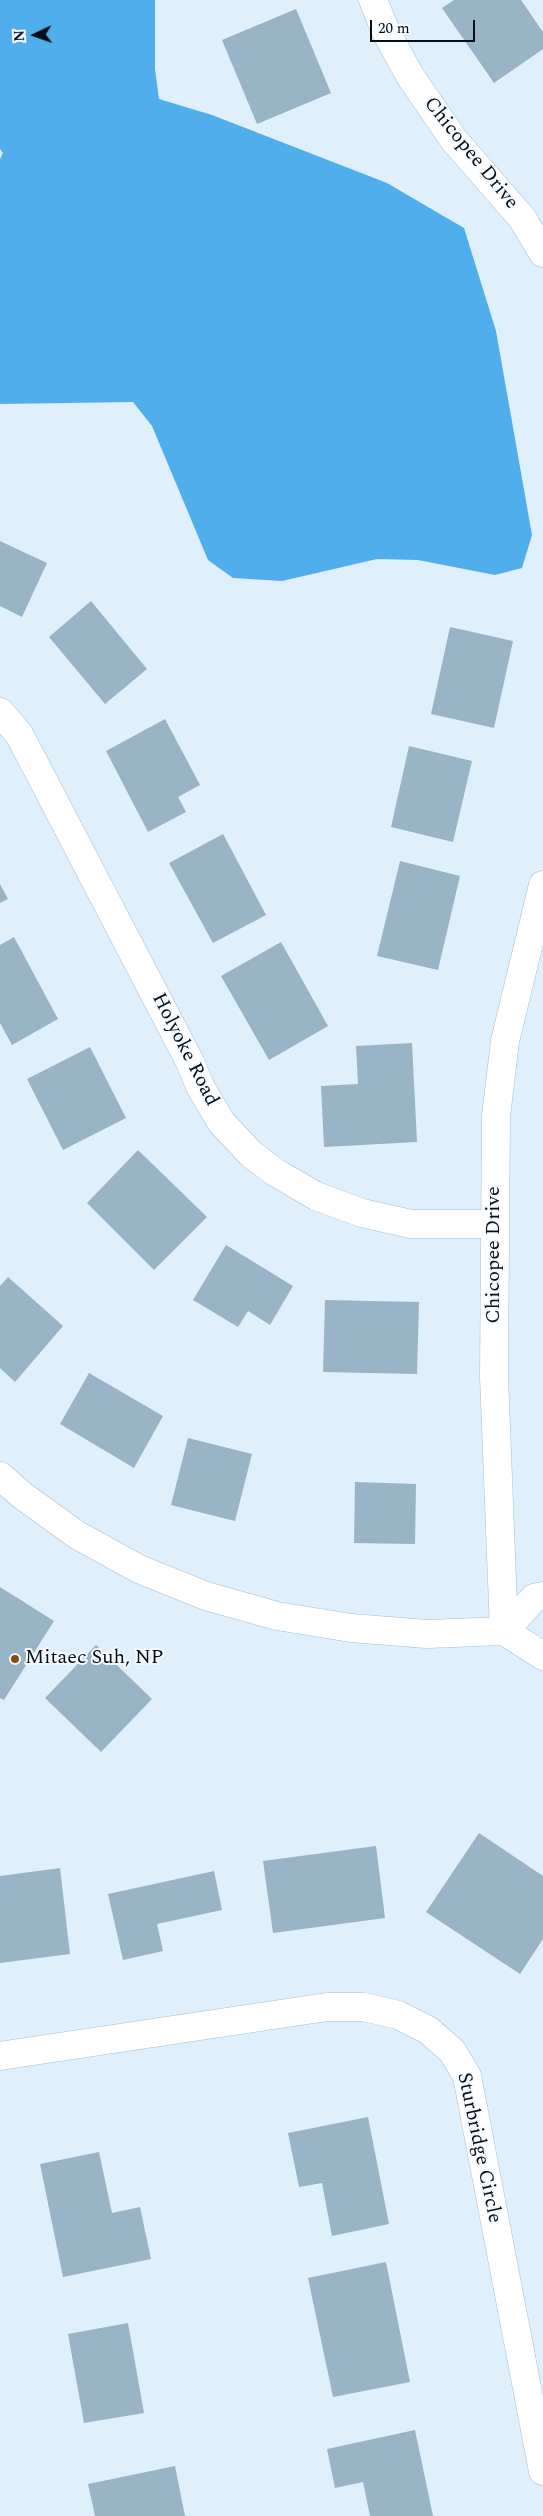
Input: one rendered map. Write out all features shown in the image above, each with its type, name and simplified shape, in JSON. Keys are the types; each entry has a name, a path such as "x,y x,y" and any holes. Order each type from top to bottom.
{"street":[{"name":"Chicopee Drive","path":"373,0 386,32 410,76 454,140 522,218 543,253"},
{"name":"Holyoke Road","path":"0,712 19,734 190,1062 200,1086 221,1122 250,1154 275,1172 316,1196 362,1213 411,1224 495,1224"},
{"name":"Chicopee Drive","path":"504,1631 494,1376 496,1116 505,1041 543,885"},
{"path":"0,1476 22,1496 77,1536 139,1569 206,1596 277,1616 351,1628 427,1634 504,1631 543,1656"},
{"path":"504,1631 534,1598 543,1596"},
{"name":"Sturbridge Circle","path":"0,2056 327,2007 364,2007 398,2015 428,2030 452,2051 466,2076 543,2471"}],"water":[{"path":"0,0 155,0 155,69 159,99 212,115 387,183 464,228 496,331 532,535 522,568 495,575 418,560 377,559 282,581 233,578 208,560 152,426 133,402 0,404 0,159 3,153 0,149"}],"building":[{"path":"454,0 521,0 543,32 543,49 494,83 442,8"},
{"path":"296,9 331,93 257,124 222,40"},
{"path":"0,541 47,563 22,617 0,606"},
{"path":"91,601 147,669 105,704 49,637"},
{"path":"450,627 513,641 494,728 431,714"},
{"path":"165,719 200,785 178,797 186,812 148,832 106,751"},
{"path":"409,746 472,761 453,842 391,827"},
{"path":"223,834 266,915 213,943 169,863"},
{"path":"400,861 460,876 438,970 377,956"},
{"path":"0,884 8,899 0,903"},
{"path":"14,937 58,1019 12,1045 0,1023 0,945"},
{"path":"281,942 328,1026 269,1060 221,976"},
{"path":"412,1043 417,1142 324,1147 321,1086 358,1084 356,1046"},
{"path":"90,1047 126,1118 63,1150 27,1079"},
{"path":"138,1150 207,1217 154,1270 87,1203"},
{"path":"226,1245 293,1286 270,1325 248,1311 238,1327 193,1300"},
{"path":"8,1277 63,1326 15,1382 0,1368 0,1286"},
{"path":"325,1300 419,1302 417,1374 323,1372"},
{"path":"89,1373 163,1416 134,1468 60,1424"},
{"path":"188,1438 252,1454 235,1521 171,1505"},
{"path":"355,1482 416,1484 415,1544 354,1543"},
{"name":"Mitaec Suh, NP","path":"0,1587 54,1621 4,1700 0,1698"},
{"path":"96,1645 152,1699 101,1752 45,1698"},
{"path":"479,1833 543,1876 543,1939 520,1974 426,1912"},
{"path":"376,1846 385,1918 273,1933 263,1861"},
{"path":"60,1868 70,1954 0,1963 0,1876"},
{"path":"214,1871 222,1910 157,1924 163,1951 123,1960 108,1894"},
{"path":"368,2117 389,2224 332,2236 322,2183 299,2187 288,2133"},
{"path":"99,2152 112,2213 140,2207 151,2259 63,2277 40,2164"},
{"path":"386,2262 410,2382 333,2397 308,2278"},
{"path":"128,2323 144,2413 84,2423 68,2334"},
{"path":"415,2430 433,2516 370,2516 363,2482 335,2488 327,2449"},
{"path":"175,2466 185,2516 95,2516 88,2484"}],"place":[{"name":"Mitaec Suh, NP","path":"15,1659"}]}
